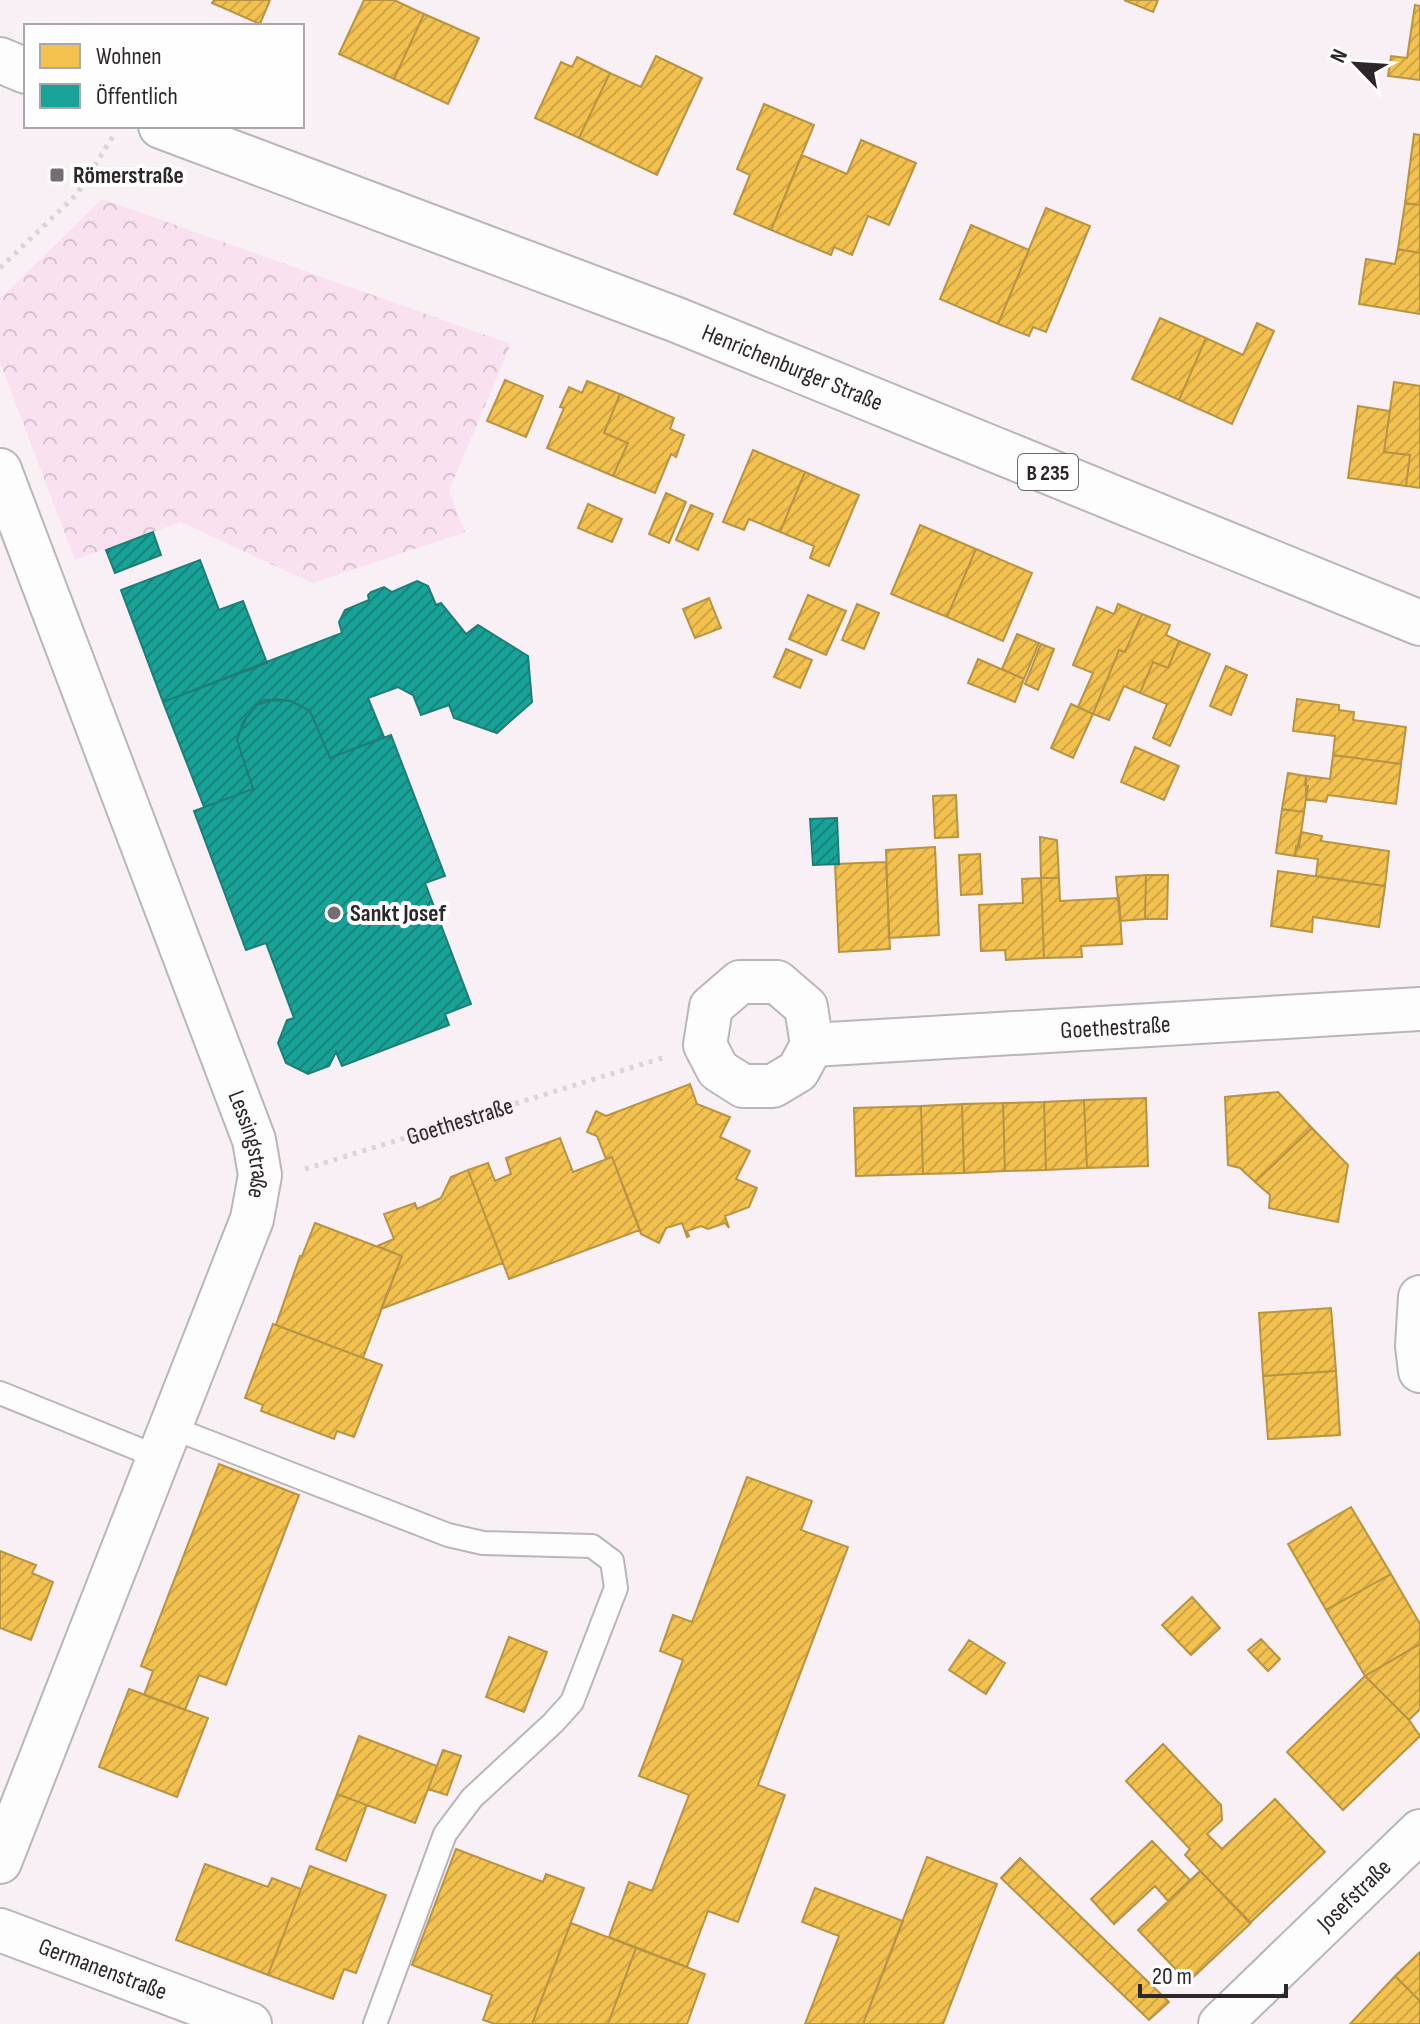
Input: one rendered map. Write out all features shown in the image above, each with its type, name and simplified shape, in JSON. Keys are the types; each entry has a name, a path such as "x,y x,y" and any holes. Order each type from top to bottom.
{"main road":[{"path":"0,60 24,70"},
{"name":"Henrichenburger Straße","path":"166,128 677,320 1420,623"}],"street":[{"name":"Lessingstraße","path":"0,470 254,1140 260,1175 252,1219 0,1862"},
{"path":"740,982 777,982 806,1007 812,1045 798,1071 773,1086 743,1086 718,1070 705,1045 711,1007 740,982"},
{"name":"Goethestraße","path":"812,1045 1420,1009"},
{"path":"1420,1297 1417,1346 1420,1371"},
{"name":"Josefstraße","path":"1220,2024 1420,1831"},
{"name":"Germanenstraße","path":"0,1930 250,2024"}],"lane":[{"path":"0,1393 164,1442 448,1535 483,1543 592,1546 612,1561 616,1588 572,1702 472,1798 445,1834 375,2024"}],"path":[{"path":"0,268 77,194 118,128"},
{"name":"Goethestraße","path":"260,1175 283,1176 705,1045"}],"green space":[{"path":"102,199 511,344 449,491 465,532 312,583 181,522 75,560 0,362 0,299"}],"building: Wohnen":[{"path":"214,0 270,0 260,24 212,3"},
{"path":"364,0 394,0 424,14 394,79 339,54"},
{"path":"1124,0 1158,0 1153,12"},
{"path":"1415,5 1420,6 1420,80 1388,76 1391,56 1407,58"},
{"path":"424,14 479,38 448,104 394,79"},
{"path":"656,56 702,78 657,175 579,138 610,73 641,87"},
{"path":"577,57 610,73 579,138 535,118 561,62 572,67"},
{"path":"764,104 814,125 771,230 734,214 750,175 737,169"},
{"path":"1414,134 1420,135 1420,205 1405,203"},
{"path":"861,140 916,163 889,225 868,216 852,255 834,247 831,255 771,230 802,155 847,174"},
{"path":"1405,203 1420,205 1420,253 1398,249"},
{"path":"1046,208 1090,226 1046,332 1033,327 1029,336 998,324"},
{"path":"971,225 1029,250 998,324 940,299"},
{"path":"1398,249 1420,253 1420,314 1359,304 1366,259 1395,264"},
{"path":"1160,318 1206,338 1179,400 1132,379"},
{"path":"1257,323 1274,331 1232,424 1179,400 1206,338 1243,355"},
{"path":"505,380 543,396 526,437 487,421"},
{"path":"587,381 620,394 604,433 628,443 613,476 547,448 564,408 560,407 569,387 582,393"},
{"path":"1394,382 1420,386 1420,488 1406,486 1410,455 1384,452"},
{"path":"620,394 674,418 670,429 684,435 676,457 671,454 655,493 613,476 628,443 604,433"},
{"path":"1358,406 1390,411 1384,452 1410,455 1406,486 1348,478"},
{"path":"753,450 805,472 780,532 749,519 744,530 723,522"},
{"path":"805,472 859,495 829,566 810,558 814,546 780,532"},
{"path":"666,493 686,502 669,543 649,534"},
{"path":"588,504 622,519 612,542 578,528"},
{"path":"691,505 713,514 698,550 676,540"},
{"path":"920,525 976,549 947,617 891,594"},
{"path":"976,549 1032,573 1003,641 947,617"},
{"path":"808,595 846,611 826,655 789,639"},
{"path":"709,598 721,628 695,638 683,609"},
{"path":"857,604 879,613 864,649 842,640"},
{"path":"1118,604 1142,614 1125,652 1119,650 1093,714 1078,707 1093,673 1073,665 1097,607 1114,614"},
{"path":"1142,614 1170,625 1166,635 1179,641 1168,668 1153,662 1140,693 1124,686 1109,720 1093,714 1119,650 1125,652"},
{"path":"1017,634 1039,643 1024,679 1002,669"},
{"path":"1179,641 1210,654 1170,746 1153,738 1167,704 1140,693 1153,662 1168,668"},
{"path":"1041,644 1054,649 1038,690 1025,684"},
{"path":"786,649 812,660 800,688 774,677"},
{"path":"978,659 1024,679 1015,702 968,683"},
{"path":"1226,666 1247,675 1231,715 1210,706"},
{"path":"1297,699 1339,705 1339,710 1354,712 1353,720 1406,727 1401,764 1333,755 1335,736 1293,731"},
{"path":"1071,704 1093,714 1073,758 1051,748"},
{"path":"1135,747 1179,766 1164,800 1121,782"},
{"path":"1333,755 1401,764 1396,804 1328,795 1326,802 1306,799 1306,776 1330,779"},
{"path":"1288,773 1306,776 1305,785 1308,786 1304,812 1282,809"},
{"path":"956,795 958,837 935,838 933,796"},
{"path":"1282,809 1304,812 1295,856 1276,853"},
{"path":"1301,832 1322,836 1321,841 1389,851 1385,886 1316,876 1318,859 1295,856"},
{"path":"1040,837 1057,840 1059,878 1041,878"},
{"path":"935,847 939,935 889,938 886,850"},
{"path":"980,854 982,894 961,895 959,855"},
{"path":"886,862 890,949 839,952 835,864"},
{"path":"1278,871 1385,886 1379,927 1313,917 1312,932 1271,926"},
{"path":"1146,875 1168,875 1167,919 1145,919"},
{"path":"1146,875 1145,919 1120,921 1116,877"},
{"path":"1041,878 1044,958 1006,960 1005,950 981,951 979,905 1023,903 1022,879"},
{"path":"1041,878 1059,878 1060,901 1119,898 1122,944 1081,946 1082,957 1044,958"},
{"path":"690,1084 697,1104 730,1117 720,1137 750,1151 736,1179 757,1188 749,1207 725,1216 729,1228 725,1223 708,1229 701,1226 687,1231 687,1237 682,1223 666,1228 659,1243 641,1234 612,1157 606,1159 597,1136 587,1132 596,1111 606,1116"},
{"path":"1278,1092 1312,1128 1255,1182 1240,1168 1228,1165 1225,1097"},
{"path":"1146,1098 1148,1166 1087,1168 1084,1100"},
{"path":"1084,1100 1087,1168 1046,1170 1044,1102"},
{"path":"1044,1102 1046,1170 1005,1171 1003,1103"},
{"path":"1003,1103 1005,1171 964,1173 962,1104"},
{"path":"962,1104 964,1173 923,1174 921,1106"},
{"path":"921,1106 923,1174 856,1176 854,1108"},
{"path":"1312,1128 1348,1165 1338,1222 1269,1208 1270,1195 1255,1182"},
{"path":"560,1138 573,1172 612,1157 640,1230 509,1279 468,1170 488,1163 495,1181 511,1174 506,1158"},
{"path":"468,1170 503,1263 381,1309 402,1256 377,1246 394,1239 384,1214 415,1203 417,1209 441,1198 451,1177"},
{"path":"315,1223 402,1256 363,1358 276,1325"},
{"path":"1331,1308 1336,1371 1263,1376 1259,1313"},
{"path":"273,1324 382,1365 354,1437 337,1431 334,1439 261,1411 263,1405 245,1398"},
{"path":"1336,1371 1340,1435 1268,1439 1263,1376"},
{"path":"219,1464 299,1495 226,1685 199,1675 185,1710 144,1695 153,1671 141,1666"},
{"path":"747,1477 812,1501 801,1530 848,1547 758,1785 785,1795 738,1922 708,1911 687,1967 609,1937 629,1882 652,1891 689,1795 639,1776 683,1660 660,1651 673,1615 692,1622"},
{"path":"1351,1507 1391,1574 1326,1610 1288,1544"},
{"path":"0,1551 36,1565 32,1573 53,1582 31,1640 0,1628"},
{"path":"1391,1574 1420,1624 1420,1644 1365,1676 1326,1610"},
{"path":"1192,1597 1220,1628 1191,1655 1162,1625"},
{"path":"509,1637 547,1652 524,1712 486,1697"},
{"path":"1261,1639 1280,1659 1268,1671 1248,1650"},
{"path":"969,1640 1005,1663 986,1694 949,1670"},
{"path":"1420,1644 1420,1709 1409,1720 1365,1676"},
{"path":"1365,1676 1409,1720 1420,1736 1343,1810 1287,1752"},
{"path":"129,1689 208,1718 177,1797 99,1767"},
{"path":"359,1736 437,1766 415,1823 337,1794"},
{"path":"1163,1744 1221,1805 1222,1820 1207,1834 1222,1849 1275,1799 1325,1852 1250,1923 1185,1855 1190,1849 1126,1781"},
{"path":"443,1750 461,1756 447,1795 428,1789"},
{"path":"337,1794 367,1805 346,1861 316,1849"},
{"path":"1152,1841 1190,1880 1168,1901 1155,1886 1114,1924 1091,1899"},
{"path":"456,1849 543,1882 546,1874 584,1888 532,2024 495,2024 483,2020 492,1995 412,1965"},
{"path":"927,1857 997,1884 943,2024 863,2024"},
{"path":"1020,1858 1169,2002 1149,2020 1001,1878"},
{"path":"205,1864 268,1887 272,1878 301,1889 268,1975 176,1940"},
{"path":"310,1866 386,1895 356,1973 344,1969 333,1999 268,1975"},
{"path":"1200,1871 1251,1923 1188,1982 1138,1930"},
{"path":"815,1888 903,1921 863,2024 805,2024 839,1936 802,1922"},
{"path":"571,1923 636,1948 608,2024 532,2024"},
{"path":"636,1948 705,1974 687,2024 608,2024"},
{"path":"1420,1952 1420,2001 1395,1976"},
{"path":"1395,1976 1420,2001 1420,2024 1350,2024"}],"building: Öffentlich":[{"path":"153,532 161,555 115,573 106,550"},
{"path":"200,560 219,610 243,601 267,663 163,702 121,590"},
{"path":"417,581 428,586 436,605 441,603 466,634 478,625 528,656 532,702 497,733 454,718 449,705 421,715 413,695 398,687 368,698 384,737 330,758 310,711 291,701 264,700 246,718 237,740 253,789 204,807 163,702 342,633 339,622 345,610 369,600 371,592 384,587 392,592"},
{"name":"Sankt Josef","path":"274,699 291,701 310,711 330,758 391,735 445,876 425,883 471,1004 445,1014 449,1025 342,1066 336,1052 329,1066 308,1074 286,1063 278,1043 287,1020 294,1018 266,943 246,950 194,811 253,789 237,740 243,722 257,705"},
{"path":"837,818 839,864 813,865 810,819"}],"place":[{"name":"Römerstraße","path":"57,175"},
{"name":"Sankt Josef","path":"334,913"}]}
